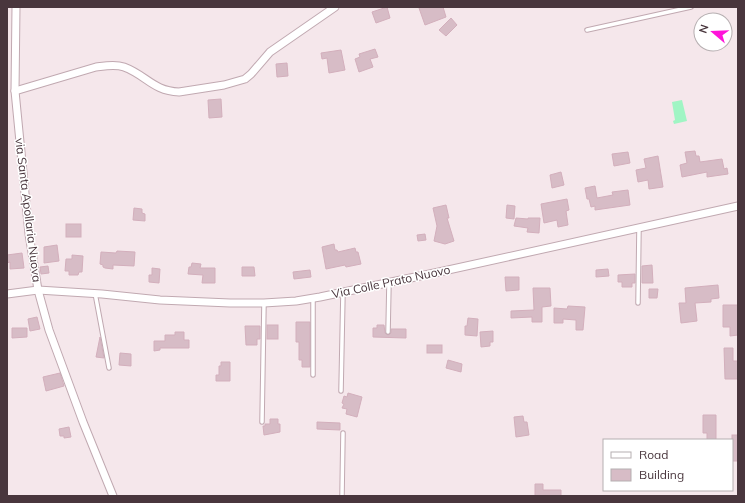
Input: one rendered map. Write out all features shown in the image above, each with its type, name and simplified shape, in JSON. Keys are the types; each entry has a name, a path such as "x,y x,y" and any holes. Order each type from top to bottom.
{"street":[{"name":"via Santa Apollaria Nuova","path":"16,7 15,91 29,234 38,290 49,330 83,422 113,496"},
{"path":"15,91 96,67 109,66 125,68 157,87 173,92 240,82 249,76 270,52 335,7"},
{"name":"Via Colle Prato Nuovo","path":"7,294 38,290 95,293 160,300 230,303 264,303 312,298 738,206"}],"lane":[{"path":"587,30 691,7"},
{"path":"638,303 639,228"},
{"path":"388,332 389,282"},
{"path":"342,391 343,292"},
{"path":"95,293 109,368"},
{"path":"312,298 313,375"},
{"path":"262,422 264,303"},
{"path":"342,496 343,433"}],"shaded area":[{"path":"682,100 687,121 674,124 673,121 675,120 672,102"}],"building":[{"path":"387,7 390,18 376,23 372,12"},
{"path":"443,7 446,17 425,25 419,8"},
{"path":"451,18 457,25 446,36 439,30"},
{"path":"375,49 378,57 370,59 373,67 359,72 355,59 360,57 359,54"},
{"path":"341,50 345,70 329,73 327,58 322,59 321,53"},
{"path":"287,63 288,76 277,77 276,64"},
{"path":"221,99 222,117 209,118 208,100"},
{"path":"695,151 696,156 699,156 700,162 722,159 724,169 727,168 728,174 707,177 707,172 682,177 680,165 687,163 685,152"},
{"path":"628,152 630,163 614,166 612,154"},
{"path":"658,156 663,187 649,189 648,180 638,182 636,170 646,168 644,159"},
{"path":"561,172 564,185 552,188 550,175"},
{"path":"595,186 597,198 613,195 612,192 628,190 630,205 595,210 595,206 591,207 589,199 587,199 585,188"},
{"path":"567,199 569,210 566,211 568,225 558,227 557,220 544,223 541,204"},
{"path":"446,205 449,218 447,218 454,241 445,244 434,241 437,226 433,208"},
{"path":"507,205 515,206 514,219 506,218"},
{"path":"134,208 142,209 142,213 145,214 145,221 133,220"},
{"path":"516,218 540,218 539,233 527,232 528,228 514,226"},
{"path":"66,224 81,224 81,237 66,237"},
{"path":"425,234 426,240 418,241 417,235"},
{"path":"334,244 335,250 338,252 355,248 356,252 358,252 361,264 346,267 345,265 326,269 322,247"},
{"path":"57,245 59,261 44,263 44,247"},
{"path":"117,251 135,252 134,266 113,265 113,269 105,268 100,264 101,252 116,253"},
{"path":"22,253 24,268 10,269 10,262 7,263 7,255"},
{"path":"72,255 83,256 82,272 79,272 78,275 69,275 69,271 65,271 66,259 72,259"},
{"path":"192,263 201,264 200,268 215,268 215,283 202,283 203,275 188,274 189,267 191,267"},
{"path":"652,265 653,283 642,283 642,266"},
{"path":"48,266 49,273 41,274 40,267"},
{"path":"242,267 254,267 255,276 242,276"},
{"path":"152,268 160,269 159,283 149,282 149,275 152,275"},
{"path":"608,269 609,276 596,277 596,270"},
{"path":"310,270 311,277 294,279 293,272"},
{"path":"635,274 635,283 632,283 632,287 622,287 622,282 618,282 618,275"},
{"path":"505,277 519,277 519,290 506,291"},
{"path":"718,285 719,298 711,299 711,302 695,303 697,321 681,323 679,303 686,303 685,288"},
{"path":"533,288 550,288 551,306 542,307 542,322 532,322 532,317 511,318 511,311 534,310"},
{"path":"649,289 658,289 657,298 649,298"},
{"path":"723,305 738,305 738,335 730,336 730,327 723,327"},
{"path":"568,306 585,307 583,330 576,330 576,320 563,319 563,323 554,323 554,308 567,309"},
{"path":"37,317 40,329 30,331 28,319"},
{"path":"468,318 478,319 477,336 465,335 465,326 467,326"},
{"path":"296,322 310,322 310,367 302,367 302,360 299,360 299,342 296,342"},
{"path":"267,325 278,325 278,339 267,339"},
{"path":"377,325 384,325 385,333 388,335 391,333 391,329 406,329 406,338 373,337 373,328 377,328"},
{"path":"245,326 260,326 260,339 257,339 257,345 246,345"},
{"path":"12,328 27,328 27,337 12,338"},
{"path":"493,331 493,342 490,342 490,346 481,347 480,332"},
{"path":"175,332 184,332 184,340 189,340 189,348 160,348 160,350 154,351 154,341 165,341 165,335 175,335"},
{"path":"100,337 104,358 96,357"},
{"path":"427,345 442,345 442,353 427,353"},
{"path":"724,348 733,348 733,361 738,361 738,379 725,379"},
{"path":"120,353 131,354 131,366 119,365"},
{"path":"448,360 462,364 461,372 446,368"},
{"path":"221,362 230,362 230,381 216,381 216,375 219,375 219,366 221,366"},
{"path":"60,373 64,386 46,391 43,377"},
{"path":"348,393 362,397 357,417 346,414 347,409 342,408 344,404 342,403 344,396 347,397"},
{"path":"703,415 716,415 716,439 707,439 707,433 703,433"},
{"path":"523,416 524,422 527,422 529,435 516,437 514,417"},
{"path":"270,419 278,419 278,424 280,424 280,432 264,435 263,426 265,426 265,424 270,424"},
{"path":"317,422 340,423 340,430 317,429"},
{"path":"69,427 71,437 64,438 64,436 60,436 59,429"},
{"path":"732,435 738,435 738,461 733,461"},
{"path":"535,484 543,484 543,490 561,490 561,496 535,496"}]}
